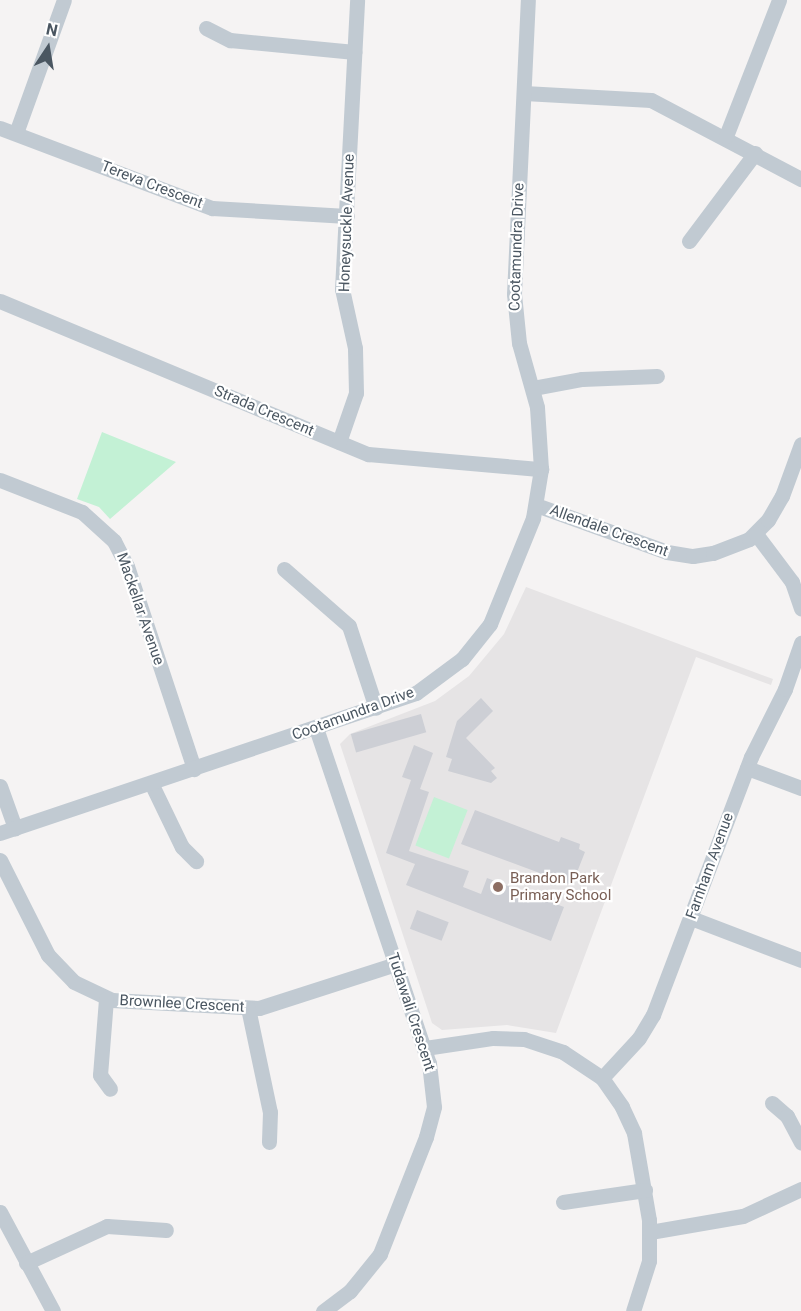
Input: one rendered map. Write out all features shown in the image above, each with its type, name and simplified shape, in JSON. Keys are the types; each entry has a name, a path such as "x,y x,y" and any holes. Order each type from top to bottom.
{"street":[{"path":"16,133 64,0"},
{"name":"Honeysuckle Avenue","path":"339,442 356,393 355,348 342,289 357,0"},
{"name":"Cootamundra Drive","path":"7,831 416,693 440,677 480,637 504,595 536,505 541,468 540,424 533,388 519,343 514,294 528,0"},
{"path":"726,136 779,0"},
{"path":"206,28 230,40 354,51"},
{"path":"524,93 643,98 726,136 801,179"},
{"name":"Tereva Crescent","path":"0,128 212,208 347,216"},
{"path":"689,241 755,153"},
{"name":"Strada Crescent","path":"0,301 339,442 389,458 541,468"},
{"path":"533,388 582,379 657,376"},
{"name":"Allendale Crescent","path":"536,505 679,555 723,550 756,534 782,496 801,444"},
{"name":"Mackellar Avenue","path":"0,480 82,512 114,541 127,566 194,769"},
{"path":"756,534 792,582 801,608"},
{"path":"284,569 350,626 376,708"},
{"name":"Farnham Avenue","path":"602,1078 649,1024 747,768 785,689 801,643"},
{"name":"Tudawali Crescent","path":"316,728 434,1083 432,1118 389,1236 365,1274 323,1311"},
{"path":"747,768 801,788"},
{"path":"151,783 182,847 196,861"},
{"path":"0,786 7,831"},
{"name":"Brownlee Crescent","path":"0,860 48,955 74,981 106,999 248,1008 396,964"},
{"path":"691,918 801,960"},
{"path":"106,999 100,1075 110,1089"},
{"path":"248,1008 270,1112 269,1142"},
{"path":"424,1048 493,1038 524,1039 563,1052 602,1078 631,1124 645,1190 650,1232 646,1271 633,1311"},
{"path":"772,1103 787,1116 801,1142"},
{"path":"650,1232 743,1216 801,1189"},
{"path":"563,1202 645,1190"},
{"path":"0,1212 53,1311"},
{"path":"26,1263 107,1226 166,1230"}],"shaded area":[{"name":"Brandon Park Primary School","path":"526,587 773,679 771,685 696,657 556,1033 507,1025 442,1030 432,1023 340,744 350,734 435,701 469,676 504,634"}],"green space":[{"path":"102,432 176,462 110,519 99,507 77,499"},
{"path":"434,797 468,810 449,858 415,846"}],"building":[{"path":"481,698 493,711 466,738 495,768 491,771 497,778 491,783 448,771 452,759 446,757 457,721"},
{"path":"421,714 426,732 356,752 351,734"},
{"path":"414,745 433,753 420,789 429,792 409,851 469,871 463,887 481,894 487,878 564,907 551,941 406,885 415,864 386,853 411,780 402,777"},
{"path":"475,810 559,842 561,837 580,844 579,849 585,852 572,885 461,844"},
{"path":"417,910 449,922 442,941 410,929"}],"place":[{"name":"Brandon Park Primary School","path":"498,887"}]}
